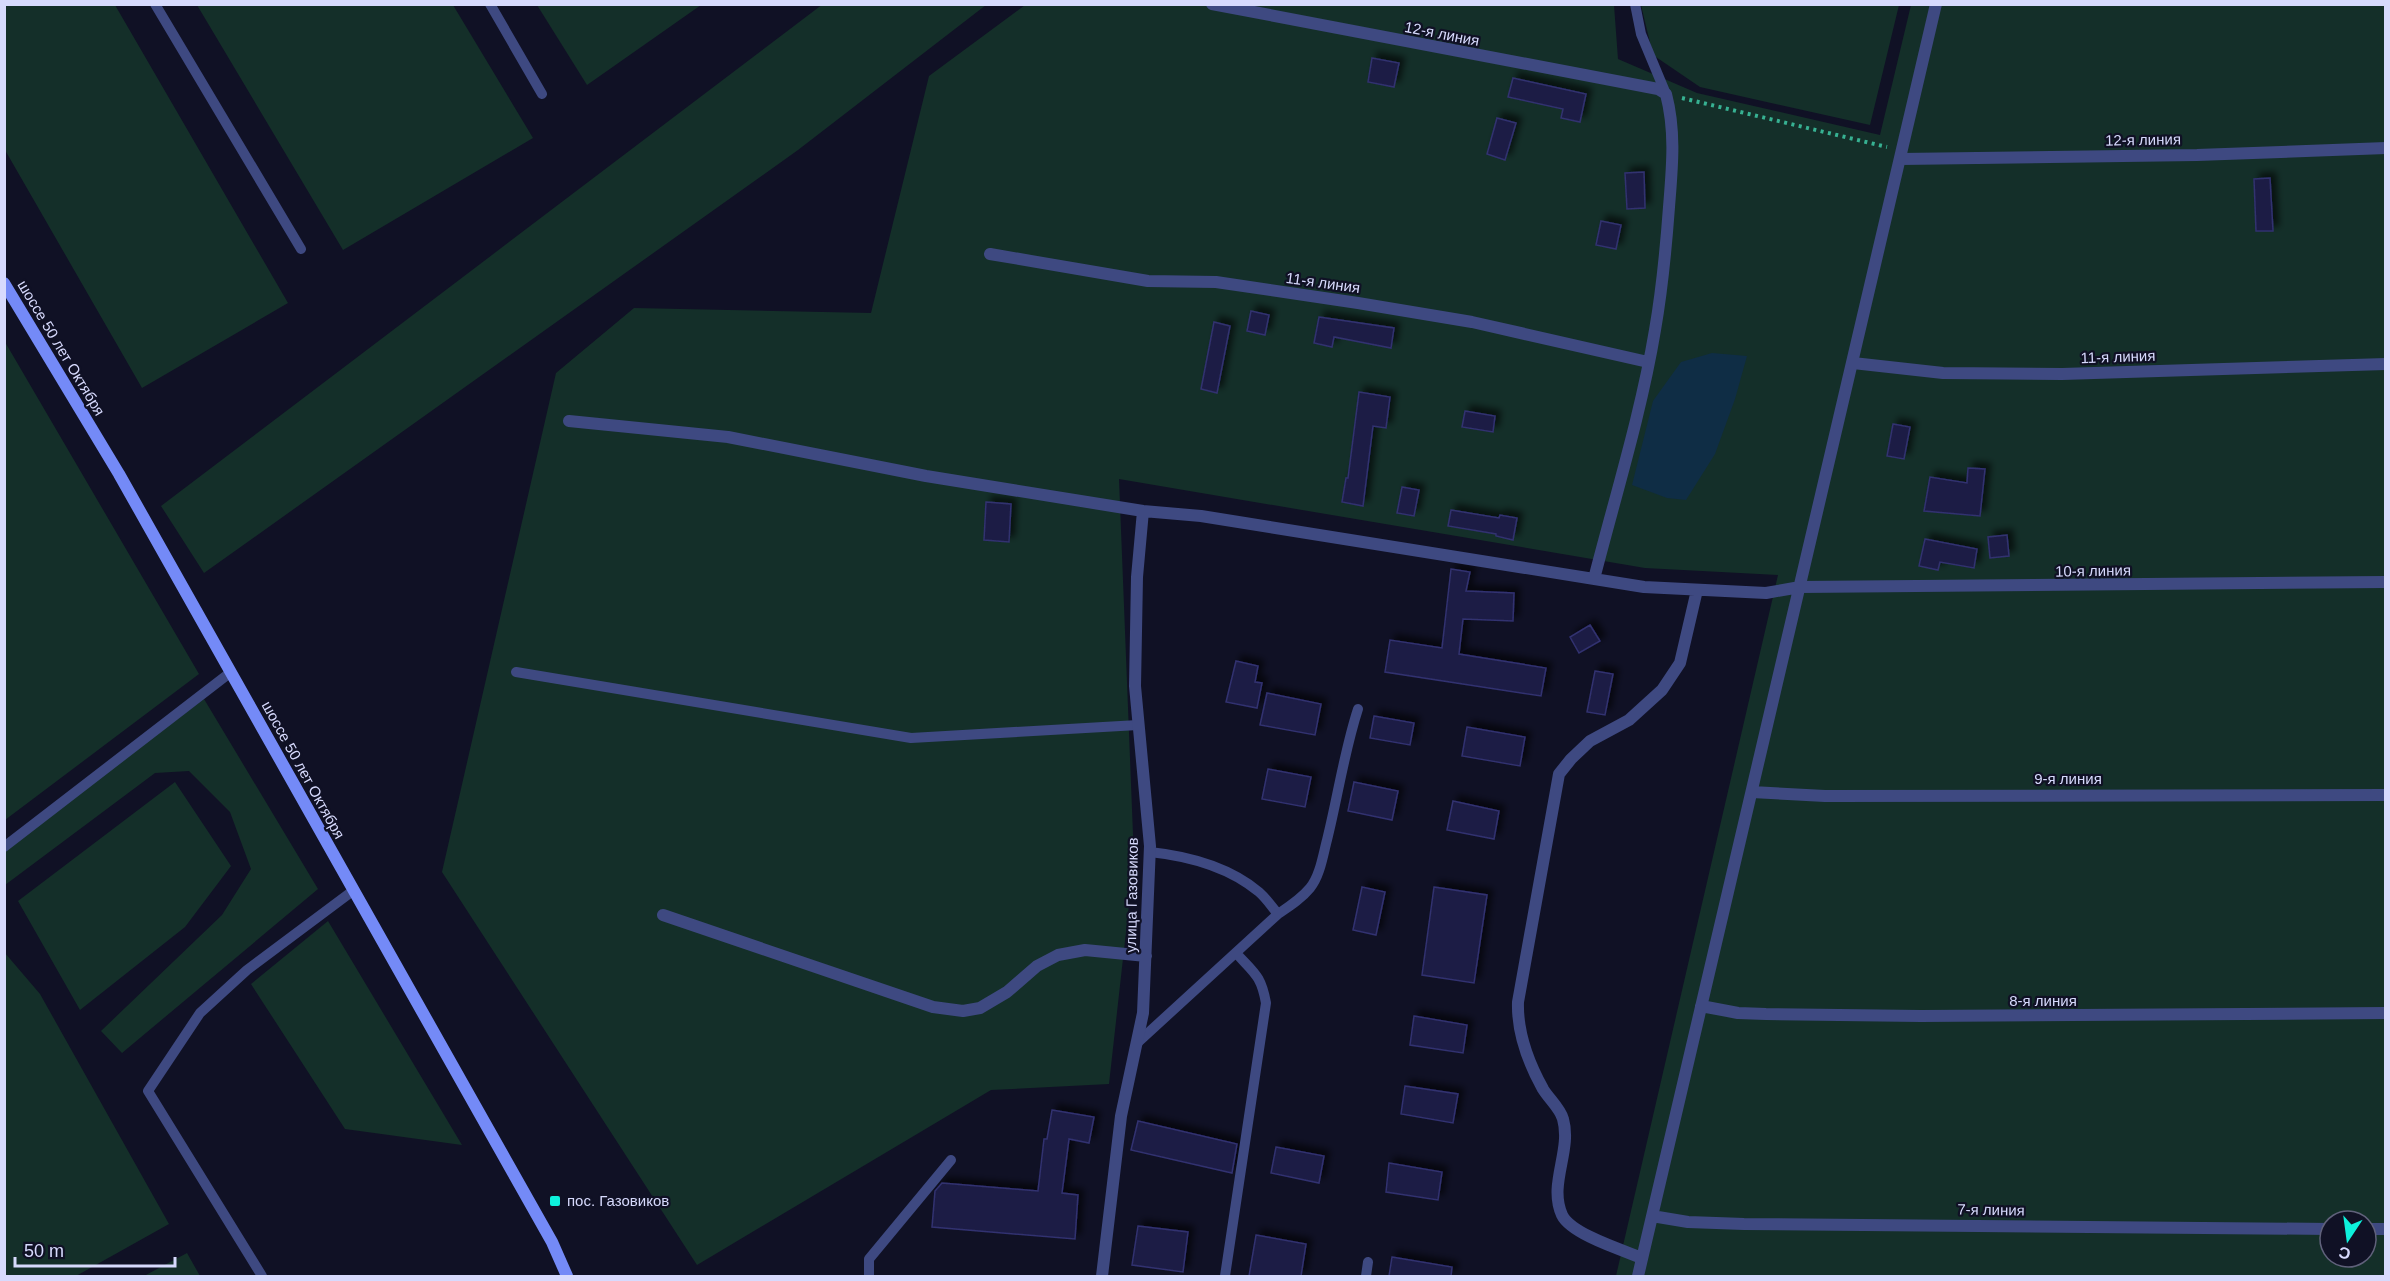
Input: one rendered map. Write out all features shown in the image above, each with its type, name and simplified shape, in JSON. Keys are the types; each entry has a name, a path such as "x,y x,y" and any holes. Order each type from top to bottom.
{"street":[{"name":"12-я линия","path":"1212,4 1658,89 1666,94"},
{"path":"1638,1276 1936,4"},
{"path":"1594,579 1655,330 1666,244 1673,146 1672,117 1666,94"},
{"name":"12-я линия","path":"1902,155 2197,154 2385,148"},
{"name":"11-я линия","path":"990,254 1148,281 1216,282 1358,303 1472,322 1648,362"},
{"name":"шоссе 50 лет Октября","path":"4,283 119,474 552,1242 567,1276"},
{"name":"11-я линия","path":"1853,363 1943,373 2062,374 2385,364"},
{"name":"10-я линия","path":"569,421 728,437 926,476 1143,511 1201,516 1644,586 1766,593 1800,587 2385,582"},
{"name":"улица Газовиков","path":"1102,1276 1121,1116 1143,1013 1150,852 1135,686 1137,577 1143,511"},
{"path":"1642,1258 1589,1235 1570,1225 1562,1216 1558,1180 1566,1142 1563,1118 1543,1088 1520,1037 1517,1022 1518,1002 1559,774 1570,759 1590,741 1629,720 1662,690 1680,663 1696,590"},
{"name":"9-я линия","path":"1752,792 1825,796 2385,795"},
{"path":"663,915 933,1007 963,1011 981,1008 1007,992 1037,966 1058,955 1084,950 1146,956"},
{"name":"8-я линия","path":"1701,1006 1748,1014 1921,1017 2385,1013"},
{"name":"7-я линия","path":"1652,1216 1688,1222 1744,1224 2318,1229"}],"lane":[{"path":"155,4 301,249"},
{"path":"490,4 542,94"},
{"path":"1635,4 1641,34 1666,94"},
{"path":"4,847 231,672"},
{"path":"516,672 911,738 1138,725"},
{"path":"1136,1044 1278,914 1298,902 1312,886 1322,858 1339,791 1348,740 1358,709"},
{"path":"1150,852 1191,859 1224,871 1261,893 1278,914"},
{"path":"262,1276 148,1091 200,1013 247,970 354,890"},
{"path":"1225,1276 1266,1003 1264,987 1257,974 1236,953"},
{"path":"869,1276 868,1259 951,1160"},
{"path":"1366,1276 1368,1262"}],"path":[{"path":"1666,94 1902,155"}],"green space":[{"path":"823,4 986,5 798,150 204,573 161,506"},
{"path":"4,5 115,5 288,303 142,388 5,150"},
{"path":"197,5 453,5 533,138 343,250"},
{"path":"537,5 701,5 587,85"},
{"path":"1025,5 1614,5 1618,59 1697,93 1880,135 1911,5 2385,5 2385,1276 1616,1276 1778,575 1645,568 1119,479 1134,860 1109,1084 991,1090 697,1265 442,872 556,373 634,308 871,313 929,76"},
{"path":"1641,5 1899,5 1870,125 1700,87 1653,55"},
{"path":"5,342 199,674 4,820"},
{"path":"204,699 318,889 122,1053 101,1031 222,915 251,869 230,812 189,771 155,773 5,885 5,848"},
{"path":"175,782 231,866 185,927 80,1010 18,901"},
{"path":"328,921 462,1145 345,1129 251,984"},
{"path":"5,953 40,994 169,1224 76,1276 5,1276"},
{"path":"187,1253 200,1276 144,1276"}],"water":[{"path":"1712,353 1747,356 1735,399 1715,454 1686,500 1667,498 1632,485 1653,401 1681,362"}],"building":[{"path":"1372,58 1399,63 1394,87 1368,82"},
{"path":"1513,78 1586,94 1580,122 1561,118 1563,109 1508,97"},
{"path":"1497,118 1516,123 1505,160 1487,154"},
{"path":"1644,172 1645,208 1627,209 1625,173"},
{"path":"2270,178 2273,231 2256,231 2254,179"},
{"path":"1601,221 1621,225 1616,249 1596,245"},
{"path":"1251,311 1269,315 1265,335 1247,331"},
{"path":"1319,317 1394,328 1391,348 1334,337 1332,347 1314,343"},
{"path":"1214,322 1230,326 1217,393 1201,389"},
{"path":"1359,392 1390,397 1386,428 1373,426 1363,506 1342,502 1346,478 1348,478"},
{"path":"1465,411 1495,416 1493,432 1462,427"},
{"path":"1893,424 1910,427 1904,459 1887,456"},
{"path":"1968,468 1985,469 1980,516 1924,511 1930,477 1967,483"},
{"path":"1402,487 1419,490 1414,516 1397,513"},
{"path":"986,502 1011,504 1009,542 984,540"},
{"path":"1451,510 1499,518 1500,515 1517,518 1513,540 1496,536 1496,534 1448,526"},
{"path":"2007,535 2009,556 1990,558 1988,537"},
{"path":"1925,539 1977,549 1974,568 1940,562 1938,570 1919,566"},
{"path":"1451,569 1470,572 1466,591 1514,593 1513,621 1463,619 1459,654 1546,668 1541,696 1385,672 1390,640 1442,648"},
{"path":"1590,625 1600,641 1579,653 1570,637"},
{"path":"1236,661 1258,666 1255,682 1262,683 1257,708 1226,702"},
{"path":"1595,671 1613,674 1605,715 1587,712"},
{"path":"1267,693 1321,704 1315,735 1260,725"},
{"path":"1374,716 1414,723 1410,745 1370,738"},
{"path":"1467,727 1525,737 1520,766 1462,756"},
{"path":"1268,769 1311,777 1305,807 1262,799"},
{"path":"1354,782 1398,791 1392,820 1348,811"},
{"path":"1453,801 1499,811 1494,839 1447,830"},
{"path":"1362,887 1385,892 1376,935 1353,930"},
{"path":"1434,887 1487,895 1474,983 1422,975"},
{"path":"1414,1016 1467,1025 1463,1053 1410,1045"},
{"path":"1405,1086 1458,1094 1453,1123 1401,1114"},
{"path":"1052,1110 1094,1117 1089,1143 1069,1139 1062,1193 1078,1195 1075,1239 932,1227 935,1191 942,1183 1038,1191 1044,1139 1047,1139"},
{"path":"1138,1121 1237,1144 1232,1173 1131,1150"},
{"path":"1276,1147 1324,1156 1319,1183 1271,1173"},
{"path":"1389,1163 1442,1172 1438,1200 1386,1192"},
{"path":"1138,1226 1188,1232 1183,1272 1132,1265"},
{"path":"1256,1235 1306,1244 1301,1276 1249,1276"},
{"path":"1392,1257 1452,1267 1451,1276 1389,1276"}],"place":[{"name":"пос. Газовиков","path":"555,1201"}]}
